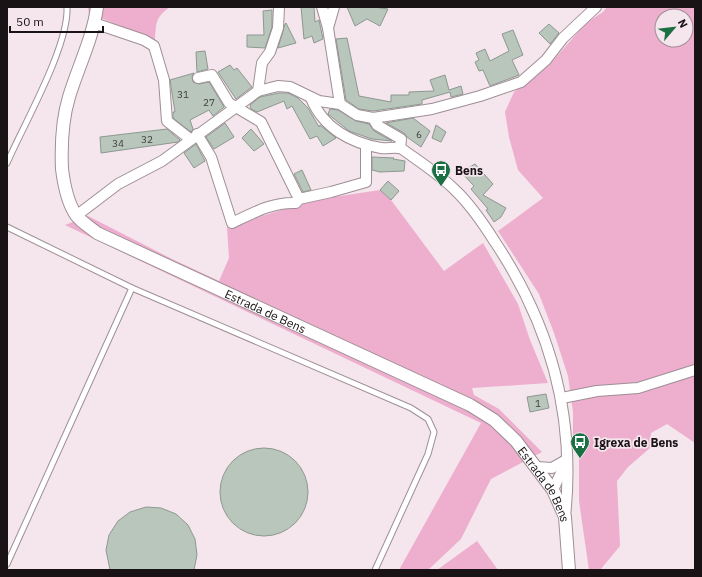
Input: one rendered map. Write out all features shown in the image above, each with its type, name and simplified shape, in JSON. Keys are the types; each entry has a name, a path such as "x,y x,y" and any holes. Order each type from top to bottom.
{"street":[{"name":"Estrada de Bens","path":"97,7 94,23 69,98 63,128 61,155 64,183 69,201 76,216 97,233 470,405 494,420 516,441 538,467 553,490 565,517 570,570"},
{"path":"258,91 262,63 270,52 278,28 279,7"},
{"path":"322,7 328,28 340,104"},
{"path":"328,28 334,7"},
{"path":"76,216 118,184 162,160 258,91 278,86 290,87 311,98 340,104 357,115 373,118 432,109 480,96 521,82 541,66 563,38 596,7"},
{"path":"94,23 144,40 154,46 164,80 167,121 194,136 210,157 232,223 266,206 286,202 296,203 299,199 366,182 366,145"},
{"path":"198,78 212,75 229,103 261,122 299,199"},
{"path":"311,98 316,112 325,122 340,133 360,144 383,148 400,148 434,172 455,190 474,210 503,253 526,292 543,333 562,398 569,484 565,517"},
{"path":"373,118 377,125 401,140 400,148"},
{"path":"562,398 597,391 638,388 695,370"},
{"path":"538,467 552,468 566,460"},
{"path":"553,490 566,460"},
{"path":"553,490 562,488 569,484"}],"lane":[{"path":"7,163 55,59 67,18 67,7"},
{"path":"7,227 132,288 411,408 428,419 434,432 428,454 375,570"},
{"path":"7,564 132,288"}],"shaded area":[{"path":"88,7 170,7 161,14 157,21 155,41 89,14"},
{"path":"607,7 695,7 695,443 667,424 651,433 650,448 628,467 617,481 620,546 600,570 589,570 579,501 579,452 573,444 573,412 568,376 539,294 498,231 543,198 518,170 509,137 505,112 514,92 550,64 586,23 603,12"},
{"path":"380,190 391,200 444,271 483,243 518,304 530,340 548,383 472,388 474,395 499,409 542,452 491,479 461,539 428,570 399,570 481,423 65,225 88,216 219,281 229,258 227,227 314,200"},
{"path":"477,541 498,570 437,570"}],"building":[{"path":"301,7 314,7 315,22 319,20 323,39 314,43 312,36 304,39"},
{"path":"347,7 374,7 388,9 380,26 367,19 355,26"},
{"path":"272,10 272,27 265,48 247,47 247,35 264,35 263,11"},
{"path":"286,23 296,43 278,48 285,24"},
{"path":"549,24 559,33 550,44 539,33"},
{"path":"513,30 523,55 512,60 519,75 490,86 483,70 479,71 475,62 479,60 476,53 485,49 490,61 509,51 502,34"},
{"path":"347,38 359,96 391,102 391,95 409,95 409,92 434,91 430,80 445,75 449,90 461,86 463,94 451,97 450,92 422,100 422,104 373,111 359,109 346,100 336,39"},
{"path":"205,51 208,69 197,72 196,52"},
{"path":"230,65 234,70 237,68 252,87 236,99 218,72"},
{"path":"194,73 192,76 193,82 199,84 209,82 224,107 213,116 209,110 190,120 193,129 191,132 173,118 173,112 175,112 170,80"},
{"path":"279,93 288,93 298,98 308,108 319,127 320,125 336,138 323,146 317,136 310,139 292,106 287,109 284,101 257,112 251,109 250,105 260,97"},
{"path":"330,109 338,110 356,121 369,124 374,131 392,141 372,139 349,131 328,114"},
{"path":"413,118 430,131 421,147 404,133 386,123"},
{"path":"225,123 234,137 214,149 206,137"},
{"path":"436,125 446,132 441,142 432,138"},
{"path":"167,129 180,140 178,142 101,153 100,137"},
{"path":"251,129 264,144 254,151 242,138"},
{"path":"196,144 205,161 194,168 184,153"},
{"path":"372,157 394,158 393,159 405,161 404,171 380,172 372,170"},
{"path":"475,164 493,184 483,195 506,208 501,217 494,222 486,210 488,209 471,189 474,186 461,172"},
{"path":"302,170 311,190 303,192 294,174"},
{"path":"388,181 399,191 391,200 380,190"},
{"path":"546,394 549,408 530,412 527,397"},
{"path":"264,448 281,451 289,455 301,467 305,475 308,492 305,509 301,517 289,529 281,533 264,536 247,533 239,529 227,517 223,509 220,492 223,475 227,467 239,455 247,451"},
{"path":"146,507 161,508 176,514 188,525 195,539 197,555 194,570 110,570 106,550 109,535 118,521 130,512"}],"place":[{"name":"Bens","path":"441,187"},
{"name":"Igrexa de Bens","path":"580,459"}]}
